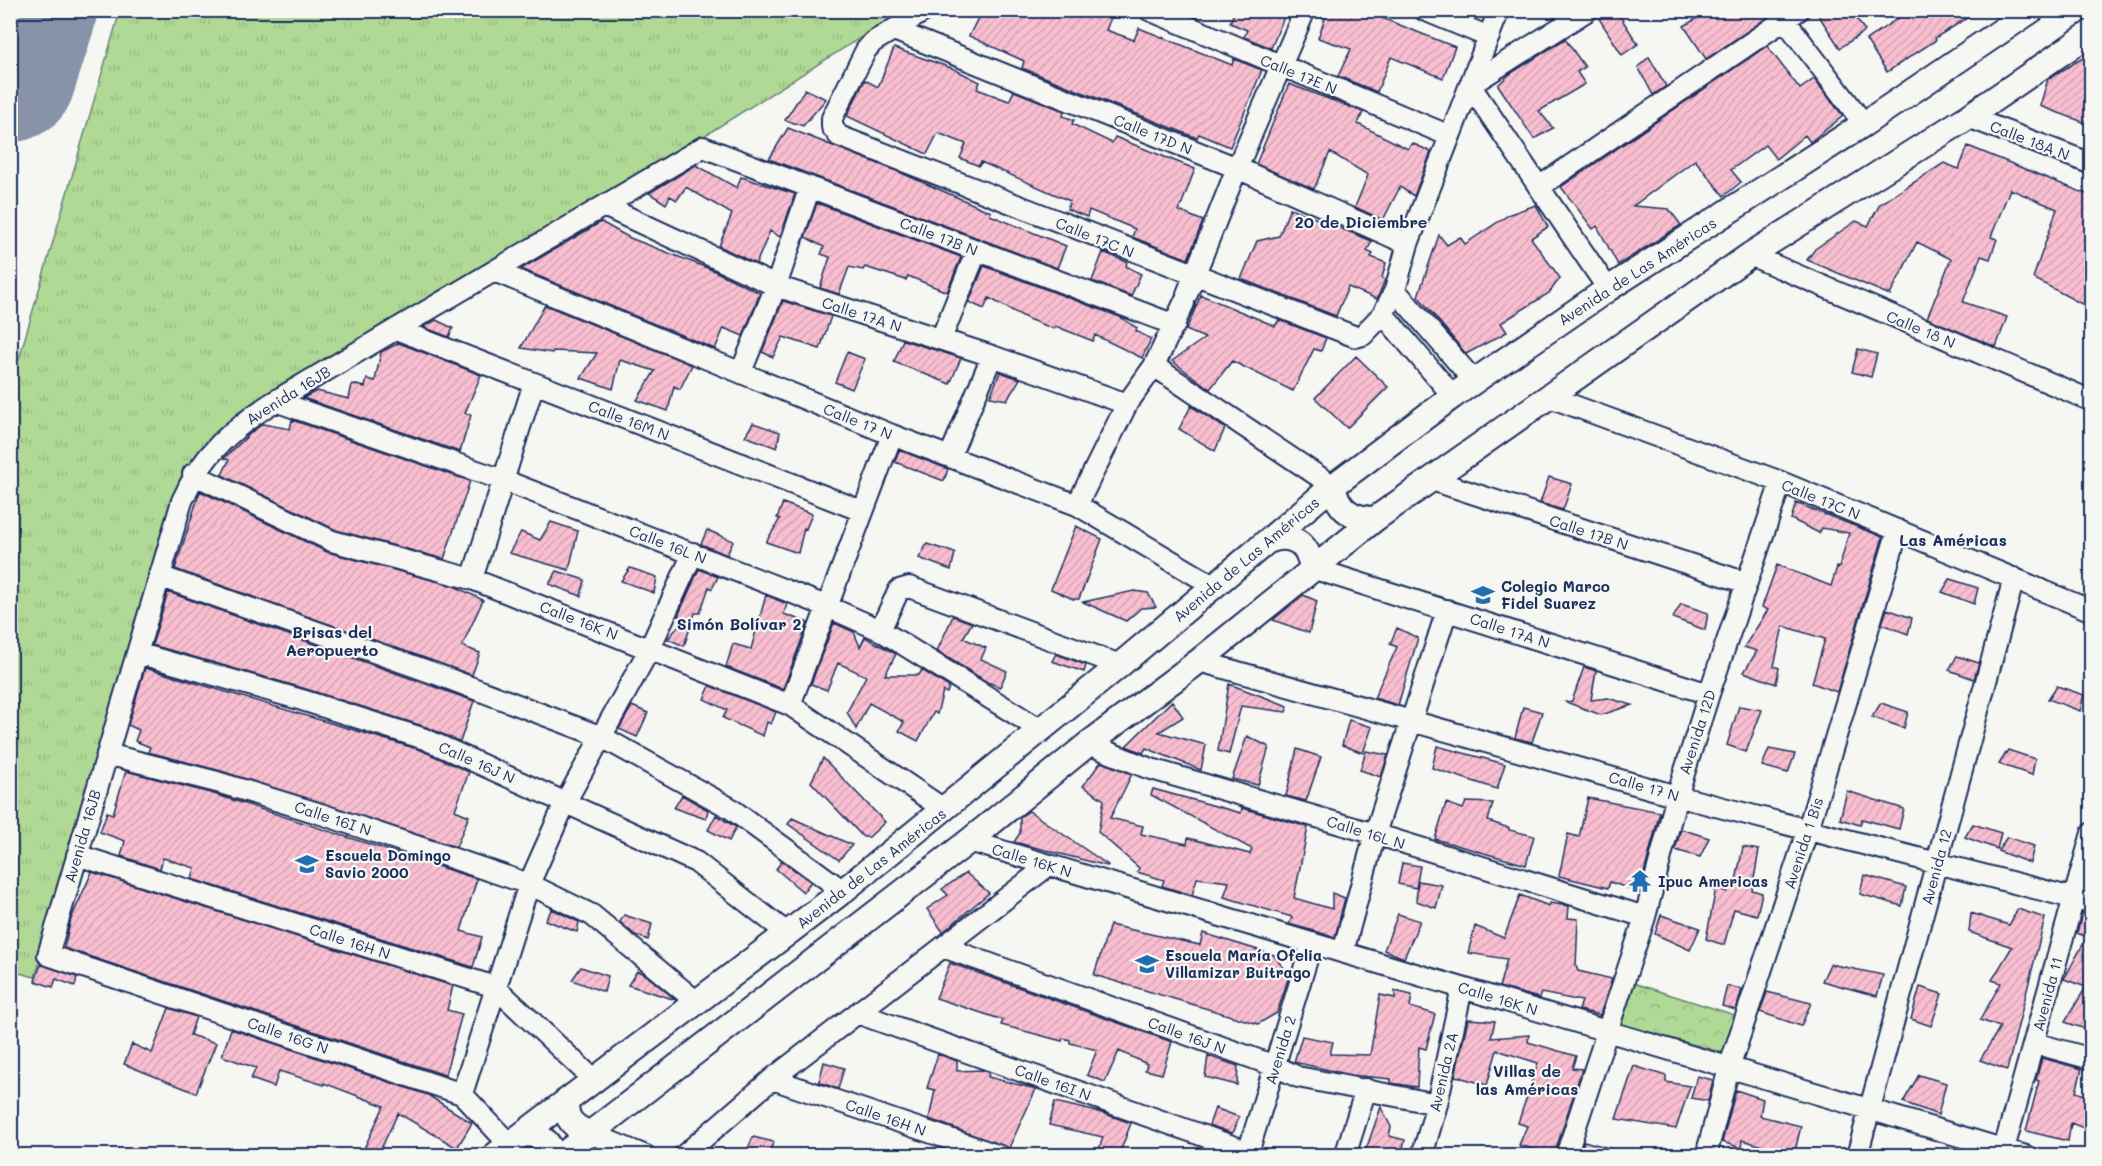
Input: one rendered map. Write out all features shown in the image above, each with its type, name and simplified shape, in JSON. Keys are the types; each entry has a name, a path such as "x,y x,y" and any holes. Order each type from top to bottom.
{"main road":[{"name":"Avenida de Las Américas","path":"510,1145 593,1079 788,934 945,810 1332,486 1452,396 1608,289 1864,124 2032,10"},
{"path":"561,1155 592,1134 969,841 1088,744 1199,661 1375,519 1750,255 1968,117 2091,32"},
{"path":"1332,486 1342,508 1351,515 1375,519"},
{"path":"1266,542 1278,537 1291,537 1303,544 1310,555 1312,568"},
{"path":"566,1101 566,1113 572,1124 592,1134"},
{"path":"510,1145 537,1135 546,1141 552,1155"}],"street":[{"path":"894,30 926,10"},
{"name":"Calle 17E N","path":"1149,10 1450,136"},
{"path":"1077,505 1127,404 1154,366 1175,325 1237,168 1305,10"},
{"path":"1424,10 1489,38"},
{"path":"1452,396 1383,314 1395,290 1408,244 1499,10"},
{"path":"1470,85 1588,10"},
{"path":"1539,188 1787,14 1864,124"},
{"name":"Calle 17C N","path":"894,30 873,42 866,50 832,118 832,127 839,136 1188,291 1356,337 1363,335 1383,314"},
{"name":"Calle 17D N","path":"894,30 1237,168 1408,244"},
{"path":"1470,85 1608,289"},
{"name":"Calle 18A N","path":"1968,117 2091,164"},
{"name":"Calle 17B N","path":"703,147 1175,325"},
{"name":"Avenida 16JB","path":"48,955 159,576 182,501 193,474 220,442 243,422 275,401 703,147"},
{"path":"741,372 776,286 810,187"},
{"name":"Calle 17A N","path":"604,206 776,286 992,356 1127,404"},
{"path":"941,339 977,250"},
{"name":"Calle 18 N","path":"1750,255 2091,401"},
{"name":"Calle 17 N","path":"494,271 892,435 1077,505 1214,586"},
{"path":"1395,290 1474,381"},
{"name":"Calle 16M N","path":"396,329 862,511"},
{"path":"950,456 992,356"},
{"path":"1154,366 1332,486"},
{"path":"472,579 534,383"},
{"name":"Calle 17C N","path":"1547,396 1781,482 2091,611"},
{"name":"Calle 16L N","path":"275,401 503,480 826,606 880,630 1041,730"},
{"path":"790,705 892,435"},
{"name":"Calle 16K N","path":"193,474 332,542 472,579 790,705 945,810"},
{"name":"Calle 17B N","path":"1432,480 1747,584"},
{"name":"Avenida 12D","path":"1566,1155 1645,917 1677,796 1709,694 1781,482"},
{"name":"Avenida 1 Bis","path":"1706,1155 1729,1068 1808,829 1898,530"},
{"path":"462,1094 529,884 566,801 650,648 693,553"},
{"name":"Calle 17A N","path":"1312,568 1709,694"},
{"path":"159,576 436,674 602,737 730,808 843,891"},
{"name":"Avenida 12","path":"1857,1155 2014,578"},
{"path":"880,630 899,590 909,587 1120,665"},
{"path":"1343,952 1375,834 1414,720 1447,610"},
{"name":"Calle 16J N","path":"137,653 302,700 425,739 566,801 696,862 788,934"},
{"name":"Calle 17 N","path":"1199,661 1677,796 1936,864 2082,899"},
{"name":"Calle 16L N","path":"1088,744 1149,768 1375,834 1645,917"},
{"name":"Calle 16I N","path":"107,754 217,782 529,884 592,915 698,1003"},
{"name":"Avenida 11","path":"2003,1152 2034,1043 2082,899 2091,833"},
{"name":"Calle 16K N","path":"969,841 1870,1109 2003,1152 2026,1155"},
{"name":"Calle 16H N","path":"77,855 495,987 593,1079"},
{"path":"683,1155 772,1079 1049,865"},
{"name":"Avenida 2","path":"1248,1154 1312,943"},
{"name":"Calle 16J N","path":"943,947 1275,1066 1298,1077 1437,1104"},
{"name":"Calle 16G N","path":"48,955 462,1094 510,1145"},
{"name":"Avenida 2A","path":"1422,1155 1437,1104 1462,988"},
{"name":"Calle 16I N","path":"857,1013 1248,1154"},
{"path":"2034,1043 2091,1059"},
{"name":"Calle 16H N","path":"772,1079 1000,1155"},
{"path":"1345,1155 1366,1089"},
{"path":"592,1134 646,1155"}],"green space":[{"path":"120,11 903,11 669,158 359,345 190,473 35,977 11,971 11,386"},
{"path":"1633,983 1738,1016 1724,1053 1616,1023"}],"building":[{"path":"982,10 1114,10 1106,30 1134,40 1139,28 1232,65 1234,59 1262,70 1230,147 1199,134 1197,138 1022,68 1024,61 969,36"},
{"path":"1235,10 1287,10 1271,48 1244,37 1247,30 1230,23"},
{"path":"1328,10 1362,10 1455,47 1443,78 1391,57 1377,92 1338,76 1351,49 1318,38"},
{"path":"1600,10 1616,10 1638,44 1622,55 1598,17"},
{"path":"1697,10 1766,10 1768,17 1706,59 1684,26 1701,16"},
{"path":"1815,10 1851,10 1865,31 1840,48"},
{"path":"1910,10 1980,10 1887,72 1866,40"},
{"path":"1565,39 1585,67 1577,72 1585,84 1539,111 1553,128 1534,139 1498,85 1510,74"},
{"path":"1767,46 1800,89 1814,79 1843,116 1810,142 1805,135 1776,159 1765,145 1731,170 1741,182 1724,196 1695,160 1633,206 1669,209 1681,225 1618,265 1597,226 1593,229 1561,187"},
{"path":"894,48 954,69 980,82 977,89 1009,101 1014,91 1064,111 1063,116 1074,120 1072,124 1112,143 1115,137 1195,169 1179,211 1203,221 1188,259 1132,237 1135,229 1089,210 1087,217 1067,209 1070,201 981,162 979,166 960,158 966,144 938,133 927,154 847,116 865,80 878,87"},
{"path":"2091,53 2091,125 2040,106 2048,79"},
{"path":"1649,57 1666,86 1653,95 1638,67"},
{"path":"1289,84 1363,112 1358,124 1408,149 1412,143 1431,152 1414,196 1400,187 1383,220 1355,207 1368,175 1330,152 1314,189 1256,164"},
{"path":"805,89 826,99 803,126 785,120"},
{"path":"788,128 899,172 991,212 990,215 1066,246 1057,268 769,159"},
{"path":"1968,146 2091,196 2091,309 2033,278 2057,209 2010,189 1991,237 1997,239 1990,259 1981,256 1963,302 2007,317 1996,347 1927,318 1951,259 1917,242 1890,295 1807,260 1815,249 1856,221 1868,226 1880,204 1944,163 1959,169"},
{"path":"696,165 737,188 741,177 795,194 780,237 770,231 756,264 719,246 732,214 686,187 677,200 670,196 666,204 649,193"},
{"path":"817,203 961,257 947,292 908,276 906,280 865,267 863,270 849,267 839,294 820,288 830,257 821,254 824,247 805,237"},
{"path":"1536,205 1548,227 1531,238 1560,278 1549,293 1501,323 1507,332 1466,354 1418,296 1439,235 1447,245 1460,237 1465,244 1510,214"},
{"path":"1290,208 1372,241 1367,251 1373,254 1371,257 1386,263 1382,278 1385,280 1377,299 1348,287 1336,316 1241,279 1257,241 1279,236"},
{"path":"601,222 630,238 710,269 760,293 743,336 724,328 715,349 521,269"},
{"path":"1103,252 1127,262 1126,266 1141,274 1131,296 1092,281"},
{"path":"984,266 1120,317 1137,328 1136,331 1151,339 1142,358 1095,335 1093,341 1055,326 1054,329 1028,319 989,298 984,309 969,302"},
{"path":"1201,295 1275,326 1279,320 1326,338 1321,351 1314,349 1293,391 1232,361 1210,389 1172,361 1205,338 1186,330"},
{"path":"783,301 831,316 820,349 783,337 773,357 762,352"},
{"path":"545,305 692,365 680,389 674,386 668,411 637,400 655,371 620,360 613,389 581,378 597,353 553,351 552,353 521,348"},
{"path":"436,320 453,328 449,337 423,327"},
{"path":"903,340 961,358 950,384 894,362"},
{"path":"399,343 481,375 465,413 471,415 460,452 303,398 317,391 349,399 352,384 365,387 367,379 375,381 381,352"},
{"path":"1858,349 1877,354 1871,377 1852,372"},
{"path":"847,352 865,359 852,389 835,382"},
{"path":"1356,356 1388,387 1347,428 1315,398"},
{"path":"1000,372 1020,379 1007,400 990,397"},
{"path":"1191,406 1225,428 1215,451 1179,429"},
{"path":"292,420 470,481 444,559 336,530 222,475 229,460 224,458 253,431 263,424 290,429"},
{"path":"753,423 780,432 777,448 745,436"},
{"path":"899,450 948,469 944,481 895,462"},
{"path":"1549,477 1572,484 1563,510 1540,503"},
{"path":"200,491 327,552 454,586 483,600 462,646 480,653 472,675 175,569"},
{"path":"783,503 812,514 806,529 804,528 798,553 766,542 780,519 777,518"},
{"path":"1796,503 1883,537 1837,692 1812,683 1825,639 1783,626 1774,666 1779,668 1776,684 1744,672 1757,651 1744,647 1768,610 1762,607 1777,565 1831,586 1837,567 1839,568 1849,533 1822,528 1819,533 1791,519"},
{"path":"551,522 578,531 569,570 509,553 521,532 540,540"},
{"path":"1076,526 1102,539 1079,599 1073,599 1051,589"},
{"path":"707,530 733,541 727,555 701,544"},
{"path":"927,544 955,553 951,570 919,558"},
{"path":"630,568 657,577 654,593 621,581"},
{"path":"699,569 718,577 712,589 709,587 700,613 695,613 684,646 668,639 685,618 678,616"},
{"path":"557,571 585,580 581,596 549,584"},
{"path":"1950,579 1978,588 1974,604 1942,592"},
{"path":"1134,591 1148,593 1156,607 1141,608 1126,621 1083,602"},
{"path":"168,592 474,701 460,742 429,728 306,689 152,645"},
{"path":"766,595 787,604 784,614 808,623 783,689 726,667 733,644 751,649"},
{"path":"1303,595 1317,601 1309,633 1273,620"},
{"path":"1681,604 1708,613 1705,630 1673,618"},
{"path":"1887,609 1912,618 1908,634 1882,624"},
{"path":"953,616 972,623 963,638 986,648 981,659 1007,671 1000,687 987,682 937,651"},
{"path":"834,623 854,632 860,647 865,637 896,654 885,675 919,675 922,670 949,687 947,693 943,691 937,714 934,712 918,741 899,731 904,722 869,703 856,729 847,712 866,676 838,663 827,690 811,684"},
{"path":"1397,628 1418,638 1398,705 1374,698 1397,647 1390,644"},
{"path":"1056,654 1086,665 1084,672 1052,661"},
{"path":"1957,656 1979,663 1974,679 1949,670"},
{"path":"1584,667 1596,671 1591,700 1608,698 1632,705 1601,715 1566,702 1572,701"},
{"path":"145,668 421,750 469,772 455,810 469,816 456,847 221,771 148,752 150,747 135,741 139,730 128,725"},
{"path":"1229,684 1288,706 1286,712 1241,706 1229,754 1218,751"},
{"path":"710,686 776,712 771,724 767,722 763,736 723,718 727,710 704,699"},
{"path":"2057,686 2084,695 2080,711 2048,699"},
{"path":"1172,701 1183,717 1159,732 1206,745 1201,770 1146,748 1143,753 1126,746"},
{"path":"1881,703 1908,712 1904,728 1872,717"},
{"path":"632,706 648,713 637,737 619,729"},
{"path":"1739,706 1762,710 1746,752 1727,745"},
{"path":"1523,707 1542,712 1532,742 1515,738"},
{"path":"1349,720 1372,727 1363,753 1342,745"},
{"path":"1247,736 1269,747 1258,785 1232,779"},
{"path":"1437,746 1505,764 1497,789 1432,768"},
{"path":"1297,749 1321,757 1306,801 1286,796"},
{"path":"1769,749 1795,754 1788,773 1762,766"},
{"path":"2008,750 2035,759 2032,775 1999,764"},
{"path":"1366,751 1388,755 1381,777 1360,770"},
{"path":"823,758 885,822 869,837 863,837 811,782"},
{"path":"1101,762 1132,774 1110,818 1143,826 1141,834 1187,844 1188,838 1250,854 1252,849 1151,795 1153,789 1241,813 1242,808 1308,827 1294,898 1332,909 1332,893 1345,898 1335,937 1289,924 1292,917 1224,897 1229,882 1197,878 1192,895 1162,886 1164,880 1137,872 1139,868 1098,832 1104,800 1083,786"},
{"path":"126,771 214,794 477,879 461,931 482,937 473,967 192,879 195,868 163,858 160,869 121,856 125,841 100,832 107,812 113,814"},
{"path":"1847,791 1904,809 1899,829 1862,819 1860,825 1840,819"},
{"path":"682,795 708,810 706,819 674,808"},
{"path":"1588,798 1660,812 1639,892 1610,882 1608,888 1559,876 1568,834 1579,837"},
{"path":"1466,802 1493,803 1488,821 1509,828 1509,830 1534,836 1526,865 1435,839 1446,803 1463,809"},
{"path":"1029,811 1108,865 1014,842 1020,833 1020,817"},
{"path":"716,815 736,827 729,841 708,830"},
{"path":"792,818 852,845 839,860 788,824"},
{"path":"1973,824 2001,833 1997,849 1965,837"},
{"path":"1681,829 1709,838 1700,857 1675,850"},
{"path":"2007,837 2034,846 2030,863 1998,851"},
{"path":"1743,847 1759,850 1752,890 1762,893 1757,915 1734,909 1724,945 1706,939 1716,888 1727,892 1730,884 1735,885"},
{"path":"782,861 811,882 803,892 776,869"},
{"path":"1402,863 1420,866 1416,888 1398,884"},
{"path":"92,872 453,986 447,1010 462,1014 445,1075 64,948 71,919"},
{"path":"966,873 989,893 943,932 927,909 948,895 942,889"},
{"path":"1864,875 1906,887 1902,906 1860,894"},
{"path":"1418,881 1442,885 1436,908 1416,901"},
{"path":"1520,895 1549,906 1550,903 1569,906 1568,918 1578,919 1576,966 1578,971 1612,979 1600,1015 1579,1010 1582,1001 1541,993 1539,998 1499,987 1507,959 1468,953 1475,926 1504,938"},
{"path":"552,909 579,922 577,932 545,920"},
{"path":"2018,909 2045,918 2007,1070 1980,1060 2000,1027 1980,1020 2001,983 1992,980 2012,947 1969,932 1971,913 2009,925"},
{"path":"2082,913 2091,915 2091,1031 2065,1022 2086,987 2064,979 2087,937 2077,933"},
{"path":"1398,914 1420,921 1404,958 1384,950"},
{"path":"624,915 652,924 648,940 635,935 620,922"},
{"path":"1661,915 1700,928 1690,950 1655,934"},
{"path":"1110,925 1200,945 1203,933 1274,955 1289,976 1277,1013 1258,1024 1094,975"},
{"path":"950,963 1172,1042 1162,1074 1145,1070 1147,1064 1119,1051 1105,1082 1087,1075 1097,1050 1070,1043 1070,1040 1063,1038 1062,1041 1001,1025 1003,1020 936,998"},
{"path":"41,964 77,977 75,986 56,979 53,987 35,981"},
{"path":"1830,964 1883,975 1877,996 1822,981"},
{"path":"581,967 608,976 604,992 572,980"},
{"path":"637,971 646,975 676,1000 628,985"},
{"path":"1727,986 1742,989 1736,1010 1722,1006"},
{"path":"1920,987 1942,994 1931,1026 1911,1019"},
{"path":"1395,991 1412,995 1410,1007 1435,1014 1426,1049 1419,1047 1417,1087 1391,1083 1391,1079 1351,1075 1294,1062 1302,1036 1333,1042 1330,1054 1370,1055 1380,995 1395,998"},
{"path":"1767,992 1811,1003 1801,1026 1760,1012"},
{"path":"169,1008 196,1017 190,1035 216,1043 196,1093 124,1064 132,1044 152,1053"},
{"path":"1468,1019 1495,1021 1491,1038 1529,1035 1528,1042 1576,1056 1572,1068 1582,1069 1554,1155 1519,1145 1527,1126 1518,1123 1538,1063 1497,1050 1487,1085 1455,1076"},
{"path":"231,1029 428,1095 472,1123 457,1148 398,1113 378,1155 361,1155 384,1106 324,1083 324,1085 279,1071 274,1087 251,1079 256,1068 222,1056"},
{"path":"938,1054 957,1061 957,1071 983,1070 989,1073 988,1077 1036,1089 1009,1148 929,1119 935,1090 927,1088"},
{"path":"1208,1056 1238,1066 1237,1085 1205,1077"},
{"path":"2042,1058 2082,1069 2076,1092 2091,1097 2091,1131 2071,1123 2068,1141 2026,1131 2039,1081 2036,1080"},
{"path":"824,1062 844,1068 838,1089 819,1082"},
{"path":"1634,1066 1666,1076 1666,1082 1690,1086 1676,1129 1616,1119"},
{"path":"1919,1075 1946,1083 1938,1115 1903,1102"},
{"path":"1697,1076 1713,1080 1708,1101 1691,1098"},
{"path":"1736,1090 1763,1099 1760,1116 1801,1126 1794,1155 1742,1140 1741,1148 1722,1142"},
{"path":"1055,1102 1102,1113 1131,1123 1119,1155 1097,1155 1103,1137 1049,1125"},
{"path":"1381,1107 1391,1127 1389,1136 1405,1140 1401,1155 1364,1155"},
{"path":"1215,1108 1239,1117 1232,1133 1209,1125"},
{"path":"753,1137 774,1142 767,1155 745,1155"},
{"path":"1584,1141 1620,1151 1620,1155 1579,1155"}],"runway":[{"path":"10,76 31,10"}],"place":[{"name":"Colegio Marco Fidel Suarez","path":"1483,595"},
{"name":"Escuela Domingo Savio 2000","path":"307,864"},
{"name":"Ipuc Americas","path":"1640,881"},
{"name":"Escuela María Ofelia Villamizar Buitrago","path":"1147,964"}],"district":[{"name":"20 de Diciembre","path":"1361,221"},
{"name":"Las Américas","path":"1953,539"},
{"name":"Simón Bolívar 2","path":"739,623"},
{"name":"Brisas del Aeropuerto","path":"332,640"},
{"name":"Villas de las Américas","path":"1527,1079"}]}
